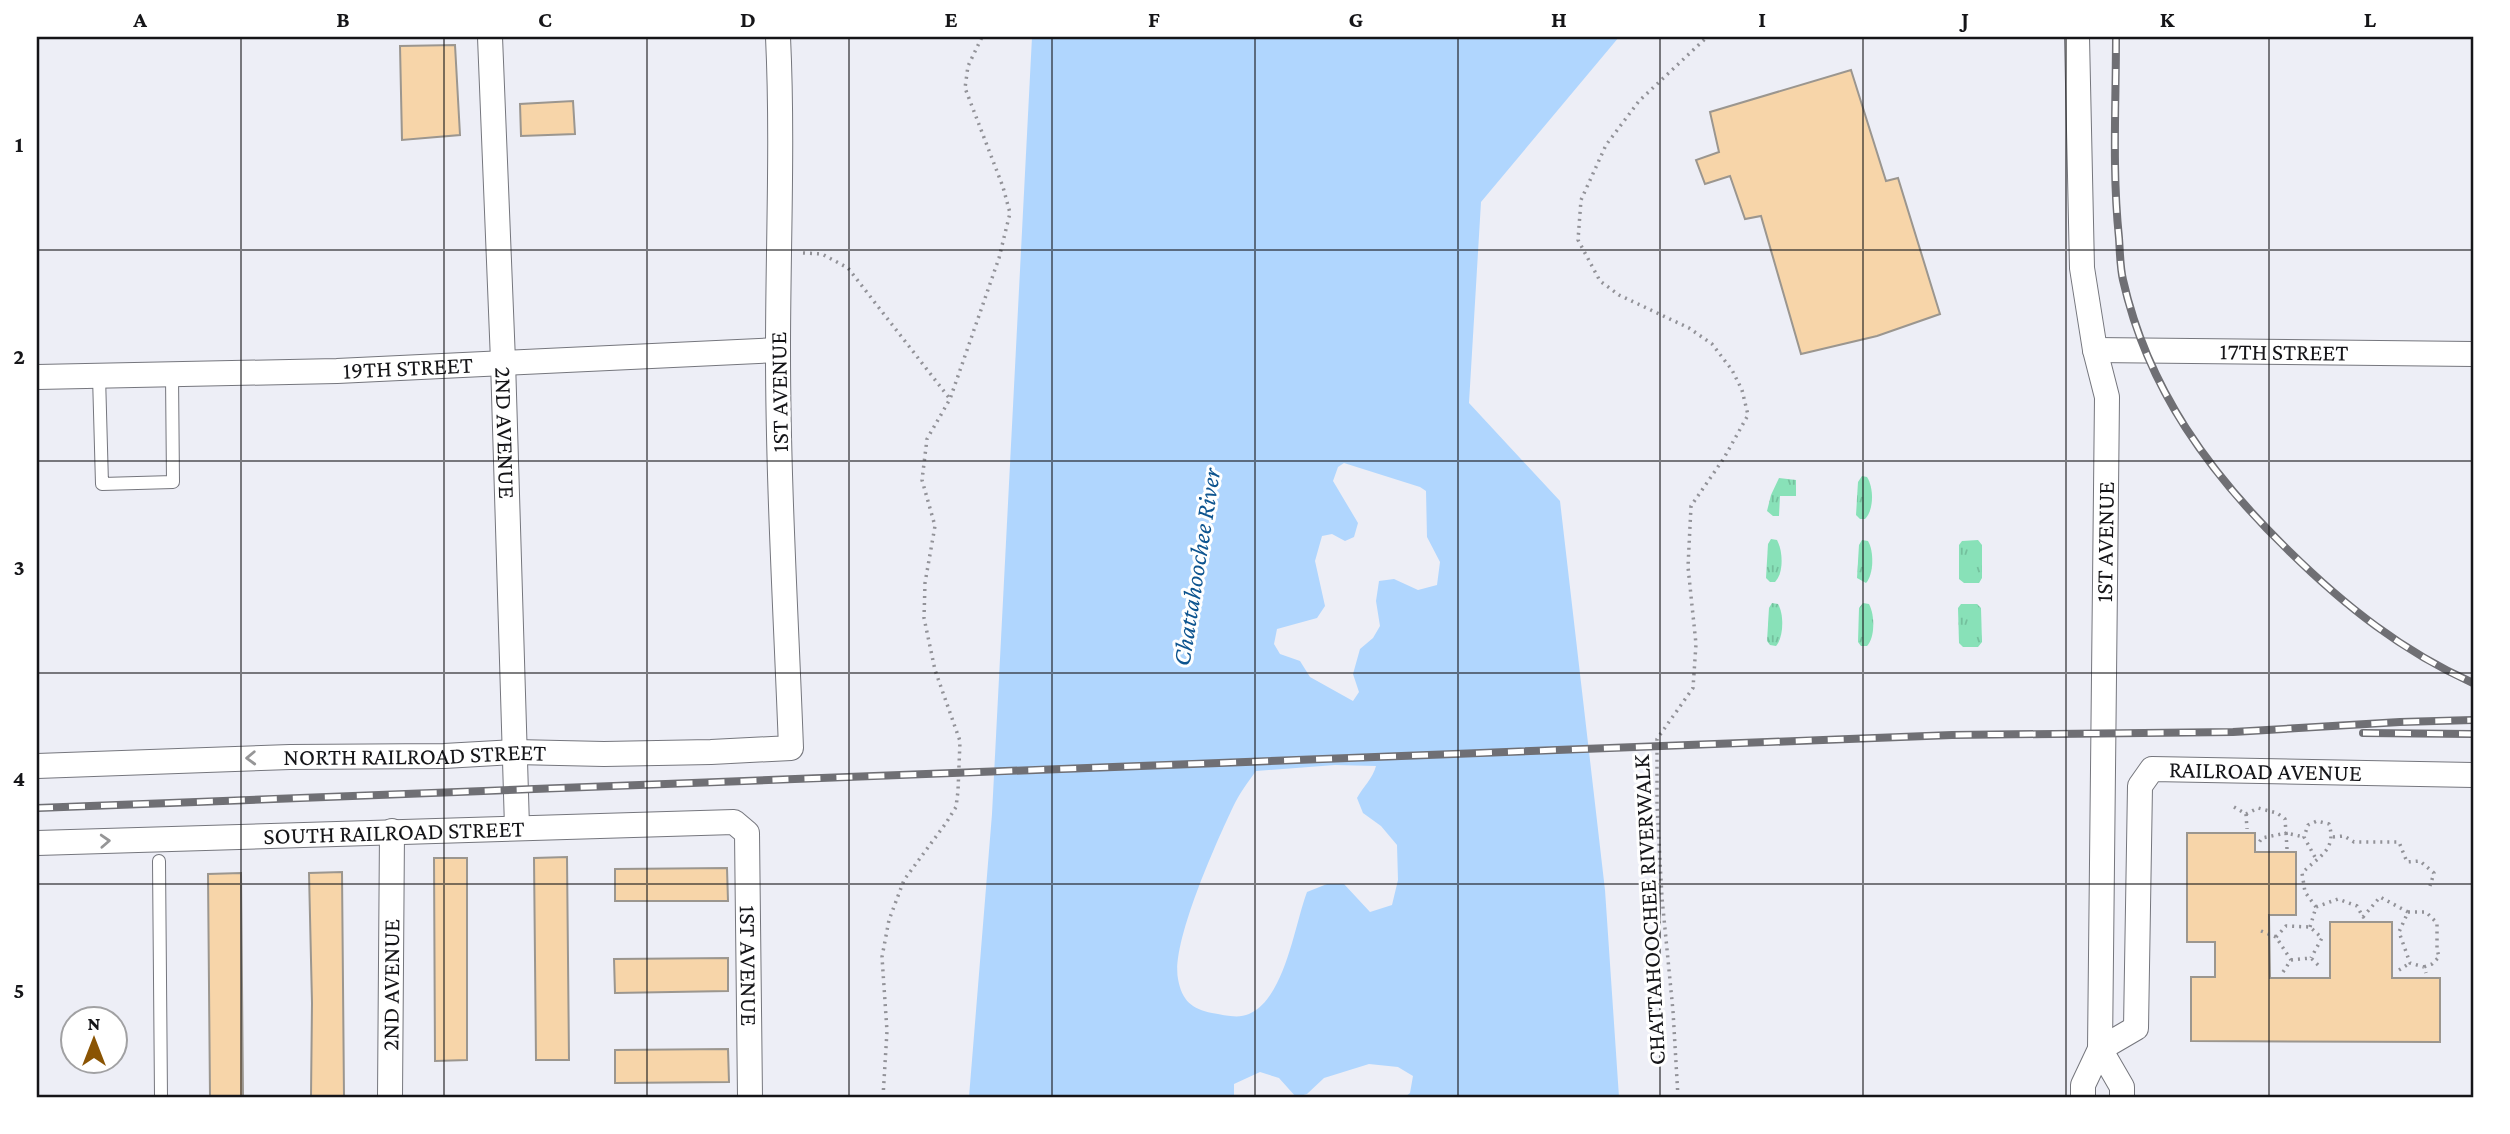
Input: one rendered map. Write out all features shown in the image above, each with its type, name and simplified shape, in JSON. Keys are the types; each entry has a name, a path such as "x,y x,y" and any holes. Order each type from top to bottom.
{"street":[{"name":"2ND AVENUE","path":"490,37 517,827"},
{"name":"1ST AVENUE","path":"778,37 781,158 778,350 791,748"},
{"name":"1ST AVENUE","path":"2077,37 2082,268 2095,350 2107,397 2100,1049 2083,1085 2083,1097"},
{"name":"19TH STREET","path":"37,377 172,376 337,370 778,350"},
{"name":"17TH STREET","path":"2095,350 2473,354"},
{"name":"NORTH RAILROAD STREET","path":"37,766 290,757 443,756 515,752 604,754 791,748"},
{"name":"RAILROAD AVENUE","path":"2100,1049 2136,1028 2140,786 2152,769 2473,775"},
{"name":"SOUTH RAILROAD STREET","path":"37,843 734,822 747,833"},
{"name":"2ND AVENUE","path":"390,1097 392,831"},
{"name":"1ST AVENUE","path":"747,833 750,1097"},
{"path":"2100,1049 2122,1087 2122,1097"}],"lane":[{"path":"99,376 102,484 173,482 172,376"},
{"path":"159,861 161,1097"}],"path":[{"path":"883,1097 887,1031 882,957 889,920 904,880 956,807 958,791 960,741 935,670 924,618 925,583 935,526 922,480 927,439 950,399 999,257 1010,213 1003,187 965,88 968,66 982,37"},
{"name":"CHATTAHOOCHEE RIVERWALK","path":"1678,1097 1660,858 1657,739 1693,688 1696,634 1688,567 1691,506 1731,448 1748,415 1742,390 1732,370 1712,344 1689,328 1619,295 1600,281 1578,240 1581,200 1606,145 1639,101 1707,37"},
{"path":"779,252 822,254 848,268 950,399"},
{"path":"2234,807 2246,814"},
{"path":"2246,814 2258,808 2285,818 2287,849"},
{"path":"2246,814 2247,830"},
{"path":"2316,859 2304,837 2308,825 2317,821 2329,824 2333,837 2328,850 2302,873 2305,892 2316,906"},
{"path":"2258,844 2262,838 2286,833 2304,837"},
{"path":"2333,837 2344,836 2354,842 2399,842 2407,862 2420,861 2434,873 2430,886"},
{"path":"2316,906 2338,899 2357,906 2363,917 2380,897 2408,912 2426,912 2437,923 2439,957 2424,967 2410,963 2399,970"},
{"path":"2310,927 2316,906"},
{"path":"2408,912 2399,932 2410,963"},
{"path":"2276,937 2286,926 2310,927 2322,939 2311,958"},
{"path":"2261,931 2276,937 2291,960"},
{"path":"2291,960 2311,958"},
{"path":"2311,958 2321,968"},
{"path":"2283,972 2291,960"},
{"path":"2424,967 2426,973"}],"green space":[{"path":"1862,476 1867,477 1872,493 1870,510 1865,519 1856,515 1858,482"},
{"path":"1779,478 1796,480 1796,496 1780,496 1779,516 1773,516 1767,511"},
{"path":"1771,539 1777,540 1781,556 1780,573 1775,582 1766,578 1768,544"},
{"path":"1862,540 1868,541 1872,556 1871,574 1866,583 1857,578 1859,545"},
{"path":"1978,540 1982,545 1982,578 1979,583 1964,583 1959,579 1959,545 1962,541"},
{"path":"1772,603 1778,604 1782,619 1781,637 1776,646 1767,641 1769,608"},
{"path":"1863,603 1869,604 1873,620 1872,638 1867,646 1861,646 1858,642 1859,608"},
{"path":"1961,604 1977,604 1981,608 1982,642 1978,647 1963,647 1959,643 1958,608"}],"water":[{"name":"Chattahoochee River","path":"1032,37 1619,37 1481,202 1469,403 1560,501 1605,890 1619,1097 1405,1097 1410,1093 1413,1076 1398,1067 1369,1064 1324,1078 1307,1094 1296,1097 1279,1078 1260,1072 1234,1084 1234,1097 969,1097 992,814","holes":["1344,463 1426,491 1427,537 1440,562 1437,585 1418,590 1394,579 1379,581 1376,601 1380,626 1373,638 1360,649 1353,674 1359,692 1353,701 1310,677 1300,661 1280,654 1274,644 1277,629 1317,618 1325,606 1315,561 1322,536 1332,534 1345,541 1354,537 1358,523 1333,481 1338,467","1335,765 1376,766 1357,798 1363,813 1381,826 1397,845 1398,880 1392,905 1370,912 1344,884 1327,884 1307,892 1280,978 1261,1006 1249,1014 1236,1016 1199,1009 1185,998 1178,979 1181,942 1196,893 1238,797 1256,771"]}],"building":[{"path":"455,45 460,135 402,140 400,46"},
{"path":"1851,70 1886,181 1898,178 1940,314 1877,336 1801,354 1761,216 1745,219 1730,176 1705,184 1696,160 1719,152 1710,112"},
{"path":"573,101 575,134 521,136 520,104"},
{"path":"2187,833 2255,833 2255,852 2296,852 2296,915 2269,915 2270,978 2330,978 2330,922 2392,922 2392,978 2440,978 2440,1042 2191,1041 2191,977 2215,977 2215,942 2187,942"},
{"path":"567,857 569,1060 536,1060 534,858"},
{"path":"434,858 467,858 467,1060 435,1061"},
{"path":"727,868 728,901 615,901 615,869"},
{"path":"342,872 344,1097 311,1097 309,873"},
{"path":"241,873 243,1097 210,1097 208,874"},
{"path":"728,958 728,991 615,993 614,959"},
{"path":"728,1049 729,1082 615,1083 615,1050"}],"railway":[{"path":"2116,37 2115,163 2121,270 2134,320 2148,358 2166,394 2186,428 2233,492 2310,571 2398,642 2473,683"},
{"path":"37,808 1952,735 2233,732 2473,720"},
{"path":"2363,733 2473,734"}]}
